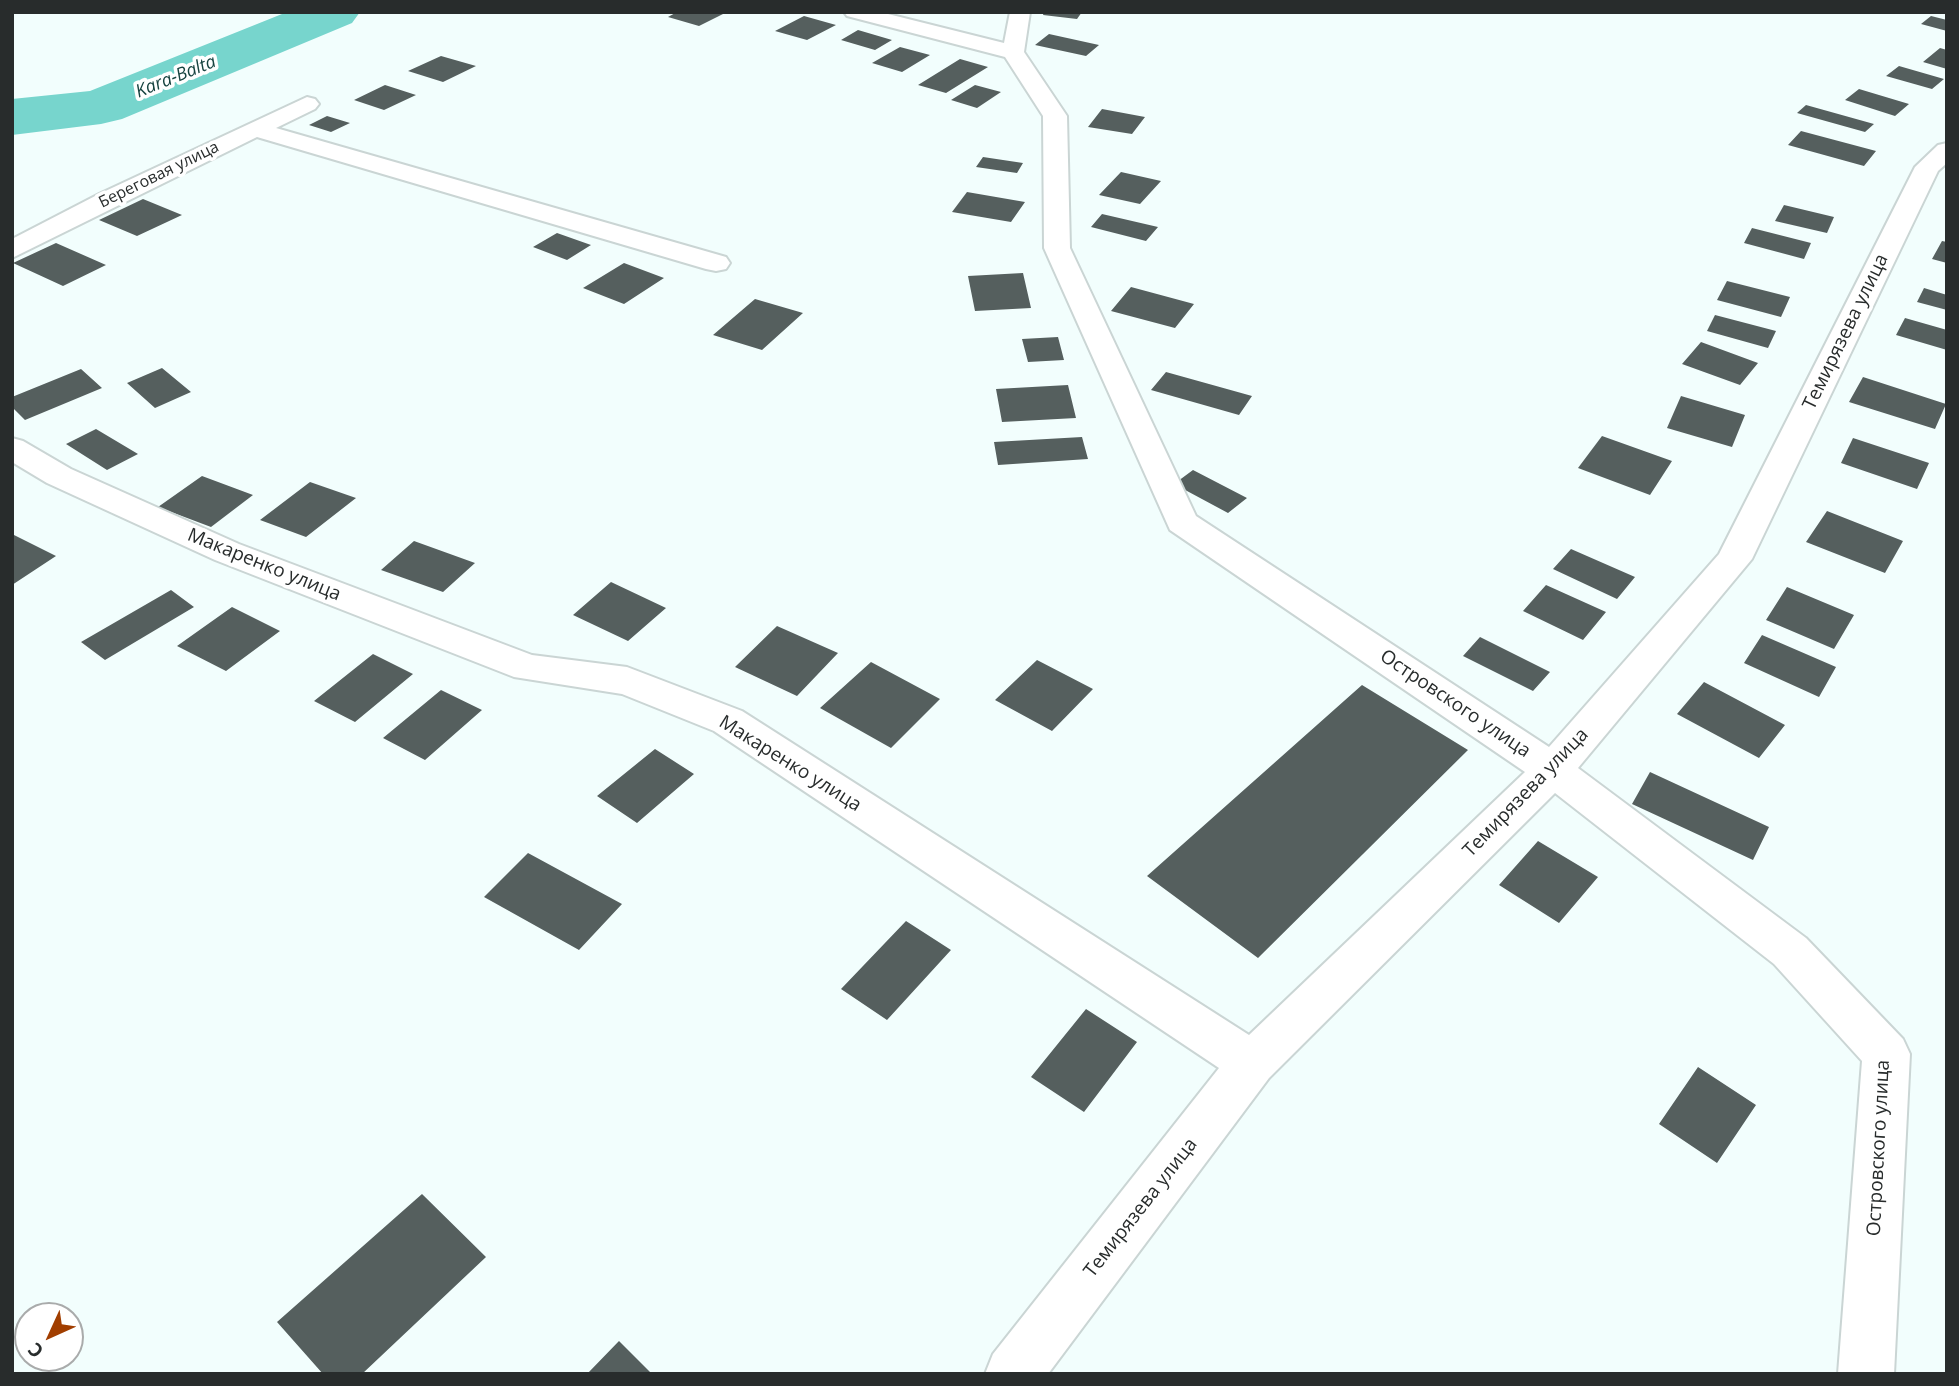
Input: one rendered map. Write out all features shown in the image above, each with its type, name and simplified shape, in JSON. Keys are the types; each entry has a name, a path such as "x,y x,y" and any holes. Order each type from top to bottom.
{"street":[{"path":"854,12 1013,52 1020,12"},
{"name":"Островского улица","path":"1013,52 1055,116 1057,248 1182,522 1553,770 1790,951 1886,1054 1866,1374"},
{"name":"Береговая улица","path":"12,250 108,199 307,104"},
{"path":"255,129 716,263"},
{"name":"Темирязева улица","path":"1013,1374 1252,1063 1553,770 1734,559 1927,167 1947,150"},
{"name":"Макаренко улица","path":"12,448 58,476 228,552 527,668 627,681 728,721 1252,1063"}],"building":[{"path":"677,12 727,12 699,26 668,17"},
{"path":"1044,12 1082,12 1077,19 1043,15"},
{"path":"804,16 836,25 807,40 775,31"},
{"path":"1931,16 1947,20 1947,31 1921,24"},
{"path":"858,30 892,40 875,50 841,40"},
{"path":"1049,34 1099,45 1086,56 1035,45"},
{"path":"900,47 930,55 902,72 872,63"},
{"path":"1940,48 1947,50 1947,69 1923,62"},
{"path":"441,56 476,66 443,82 408,71"},
{"path":"960,59 988,67 946,93 918,85"},
{"path":"1899,66 1944,79 1932,89 1886,76"},
{"path":"385,85 416,95 384,110 354,100"},
{"path":"975,85 1001,92 977,108 951,100"},
{"path":"1859,89 1909,104 1895,116 1845,100"},
{"path":"1806,105 1874,124 1865,132 1797,113"},
{"path":"1102,109 1145,117 1132,134 1088,127"},
{"path":"327,116 350,123 331,132 309,125"},
{"path":"1801,131 1876,151 1864,166 1788,145"},
{"path":"983,157 1023,163 1017,173 976,167"},
{"path":"1121,172 1161,181 1140,204 1099,195"},
{"path":"967,192 1025,202 1011,222 952,212"},
{"path":"143,199 182,215 137,236 99,220"},
{"path":"1784,205 1834,217 1827,233 1775,221"},
{"path":"1102,214 1158,227 1146,241 1091,227"},
{"path":"1752,228 1811,243 1804,259 1744,243"},
{"path":"557,233 591,245 567,260 533,247"},
{"path":"1942,241 1947,242 1947,263 1932,259"},
{"path":"56,243 106,265 63,286 13,263"},
{"path":"624,263 664,278 624,304 583,288"},
{"path":"1023,273 1031,308 975,311 968,276"},
{"path":"1727,281 1790,297 1781,317 1717,300"},
{"path":"1131,287 1194,304 1175,328 1111,311"},
{"path":"1924,288 1947,295 1947,310 1917,302"},
{"path":"755,299 803,313 762,350 713,335"},
{"path":"1715,315 1776,331 1768,348 1707,331"},
{"path":"1905,318 1947,330 1947,350 1896,335"},
{"path":"1058,337 1064,360 1028,362 1022,339"},
{"path":"1701,342 1758,363 1740,385 1682,364"},
{"path":"162,368 191,392 155,408 127,383"},
{"path":"81,369 102,388 25,420 12,407 12,397"},
{"path":"1166,372 1252,396 1239,415 1151,390"},
{"path":"1863,377 1946,404 1935,429 1849,402"},
{"path":"1068,385 1076,418 1002,422 996,389"},
{"path":"1681,396 1745,415 1732,447 1667,428"},
{"path":"96,429 138,454 107,470 66,444"},
{"path":"1602,436 1672,461 1650,495 1578,468"},
{"path":"1082,437 1088,459 998,465 994,442"},
{"path":"1853,438 1929,463 1917,489 1841,463"},
{"path":"1193,470 1247,498 1228,513 1174,484"},
{"path":"202,476 253,495 211,527 158,507"},
{"path":"310,482 356,498 306,537 260,520"},
{"path":"1827,511 1903,541 1885,573 1806,542"},
{"path":"12,536 56,556 12,585"},
{"path":"414,541 475,563 443,592 381,570"},
{"path":"1571,549 1635,577 1617,599 1553,569"},
{"path":"611,582 666,608 628,641 573,615"},
{"path":"1546,585 1606,612 1583,640 1523,611"},
{"path":"1787,587 1854,615 1834,649 1766,620"},
{"path":"171,590 194,607 105,660 81,642"},
{"path":"232,607 280,631 226,671 177,646"},
{"path":"777,626 838,653 797,696 735,667"},
{"path":"1762,635 1836,667 1819,697 1744,663"},
{"path":"1480,637 1550,672 1533,691 1463,656"},
{"path":"373,654 413,674 355,722 314,701"},
{"path":"1037,660 1093,689 1052,731 995,700"},
{"path":"871,662 940,699 891,748 820,708"},
{"path":"1704,682 1785,725 1759,758 1677,714"},
{"path":"1362,685 1468,750 1258,958 1147,876"},
{"path":"441,690 482,710 425,760 383,738"},
{"path":"655,749 694,774 637,823 597,796"},
{"path":"1650,772 1769,827 1753,860 1632,804"},
{"path":"1538,841 1598,877 1559,923 1499,885"},
{"path":"528,853 622,904 579,950 484,897"},
{"path":"906,921 951,950 887,1020 841,989"},
{"path":"1086,1009 1137,1042 1084,1112 1031,1077"},
{"path":"1698,1067 1756,1105 1717,1163 1659,1124"},
{"path":"422,1194 486,1257 362,1374 323,1374 277,1322"},
{"path":"619,1341 652,1374 587,1374"}],"waterway":[{"name":"Kara-Balta","path":"12,117 101,107 334,12"}]}
